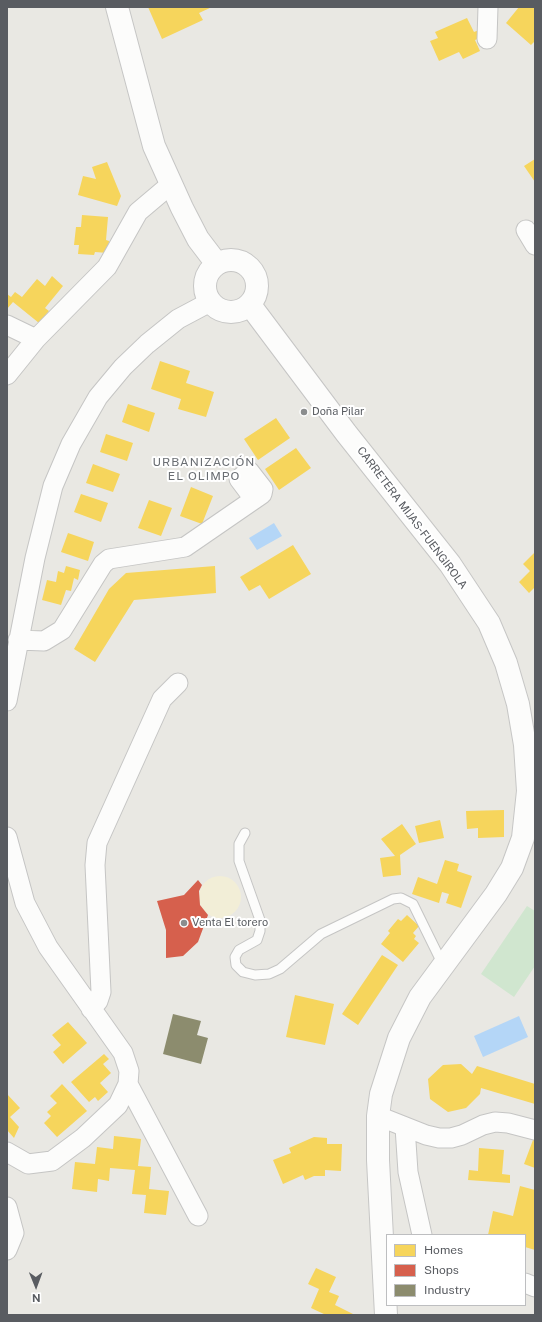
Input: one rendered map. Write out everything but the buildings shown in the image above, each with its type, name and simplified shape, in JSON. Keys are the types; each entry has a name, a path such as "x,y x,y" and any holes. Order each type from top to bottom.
{"main road":[{"path":"117,7 154,146 170,185 198,239 217,264"},
{"path":"225,260 233,260 249,266 254,273 257,286 255,298 250,305 242,310 225,312 210,302 204,286 210,270 217,264 225,260"},
{"name":"CARRETERA MIJAS-FUENGIROLA","path":"250,305 346,433 450,564 489,623 506,663 518,704 532,792 523,838 512,868 496,894 420,997 399,1038 383,1086 378,1116 380,1205 386,1315"}],"street":[{"path":"487,39 488,7"},
{"path":"7,375 36,339 107,267 138,212 170,185"},
{"path":"7,701 34,558 53,486 71,444 98,397 123,367 147,344 178,319 210,302"},
{"path":"7,325 36,339"},
{"path":"18,640 44,641 62,630 100,568 109,559 186,547 254,499"},
{"path":"91,1009 98,1000 101,992 95,865 97,843 162,699 178,683"},
{"path":"7,837 25,903 48,947 123,1053 129,1072 128,1084 118,1105 83,1138 52,1161 28,1164 7,1152"},
{"path":"128,1084 198,1216"},
{"path":"378,1116 438,1138 451,1138 462,1135 483,1125 495,1122 508,1123 535,1130"},
{"path":"405,1127 408,1172 422,1234"},
{"path":"7,1207 14,1233 7,1250"},
{"path":"526,1282 535,1287"}],"lane":[{"path":"245,833 239,844 240,861 260,920 260,931 256,940 239,950 235,957 236,965 243,972 254,975 269,974 280,969 321,934 393,899 401,898 413,904 443,966"}],"green space":[{"path":"527,906 535,911 535,966 514,997 481,974"}],"sand":[{"path":"216,876 224,876 232,879 238,885 241,897 238,909 232,915 224,918 216,918 208,915 202,909 199,901 199,893 202,885 208,879"}],"water":[{"path":"274,523 282,536 257,550 249,538"},
{"path":"519,1016 528,1037 483,1057 474,1036"}],"place":[{"name":"Doña Pilar","path":"304,412"},
{"name":"Venta El torero","path":"184,923"}],"district":[{"name":"URBANIZACIÓN EL OLIMPO","path":"204,469"}]}
